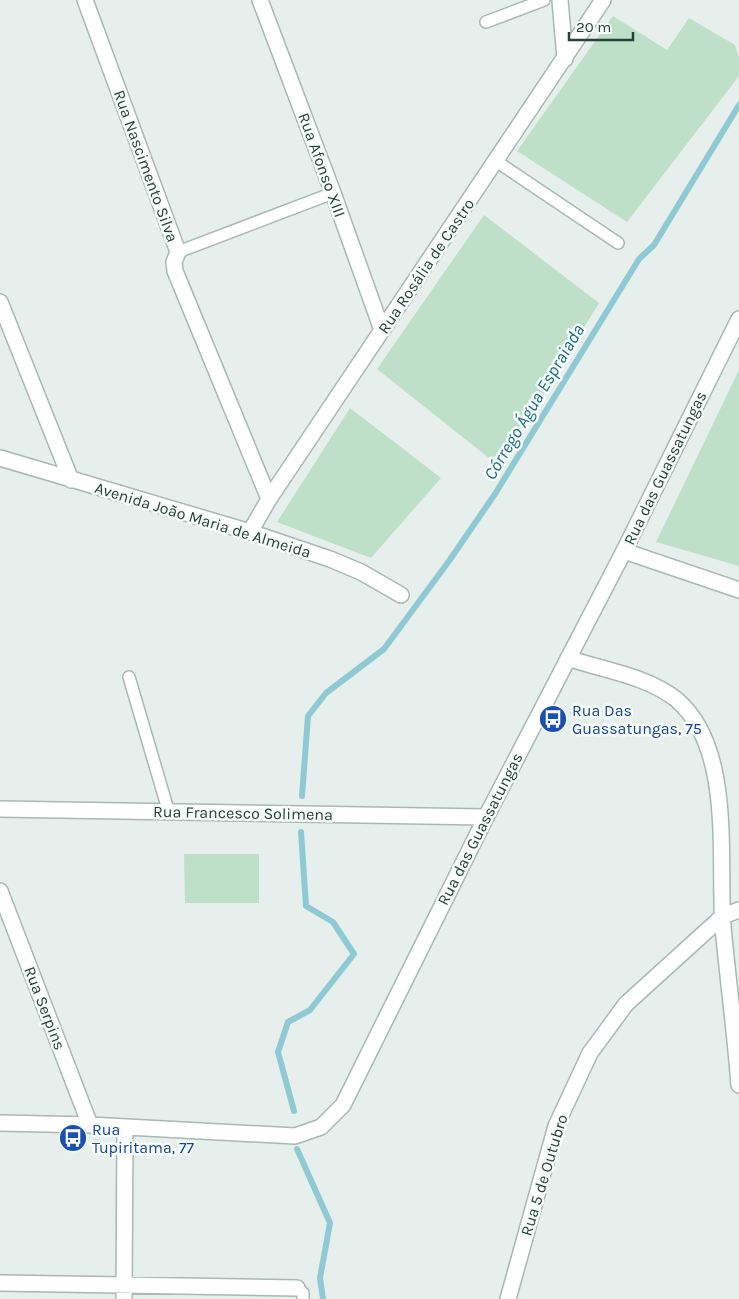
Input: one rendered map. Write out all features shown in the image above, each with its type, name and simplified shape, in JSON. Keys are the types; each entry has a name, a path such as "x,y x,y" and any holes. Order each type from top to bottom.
{"street":[{"name":"Rua Nascimento Silva","path":"85,0 178,252 174,262 175,271 269,499"},
{"name":"Rua Afonso XIII","path":"260,0 333,193 382,330"},
{"path":"560,0 565,59"},
{"name":"Rua Rosália de Castro","path":"250,532 269,499 603,0"},
{"path":"0,302 71,480"},
{"name":"Rua das Guassatungas","path":"0,1123 90,1125 295,1136 321,1126 342,1105 486,817 624,551 739,319"},
{"name":"Avenida João Maria de Almeida","path":"0,458 250,532 330,559 361,572 401,595"},
{"path":"624,551 739,590"},
{"path":"568,658 658,688 676,700 702,735 711,758 717,792 722,842 723,916 739,1085"},
{"name":"Rua Francesco Solimena","path":"0,809 486,817"},
{"name":"Rua Serpins","path":"0,891 90,1125"},
{"name":"Rua 5 de Outubro","path":"508,1299 556,1126 590,1053 626,1004 723,916 739,910"},
{"path":"124,1292 125,1128"},
{"path":"0,1283 124,1292 300,1294"}],"lane":[{"path":"486,22 544,0"},
{"path":"496,161 618,242"},
{"path":"178,252 333,193"},
{"path":"129,677 169,813"}],"green space":[{"path":"613,16 667,50 689,18 735,45 739,58 739,76 627,222 517,151"},
{"path":"484,215 599,303 499,466 377,369"},
{"path":"739,370 739,566 656,542"},
{"path":"350,408 441,478 371,558 277,522"},
{"path":"184,854 259,854 259,903 185,903"}],"waterway":[{"name":"Córrego Água Espraiada","path":"302,796 308,716 326,693 384,649 449,561 495,494 639,259 654,245 739,105"},
{"path":"294,1111 278,1052 288,1022 310,1010 354,954 333,922 306,906 301,832"},
{"path":"297,1149 330,1223 320,1278 323,1299"}],"place":[{"name":"Rua Das Guassatungas, 75","path":"553,719"},
{"name":"Rua Tupiritama, 77","path":"73,1138"}]}
